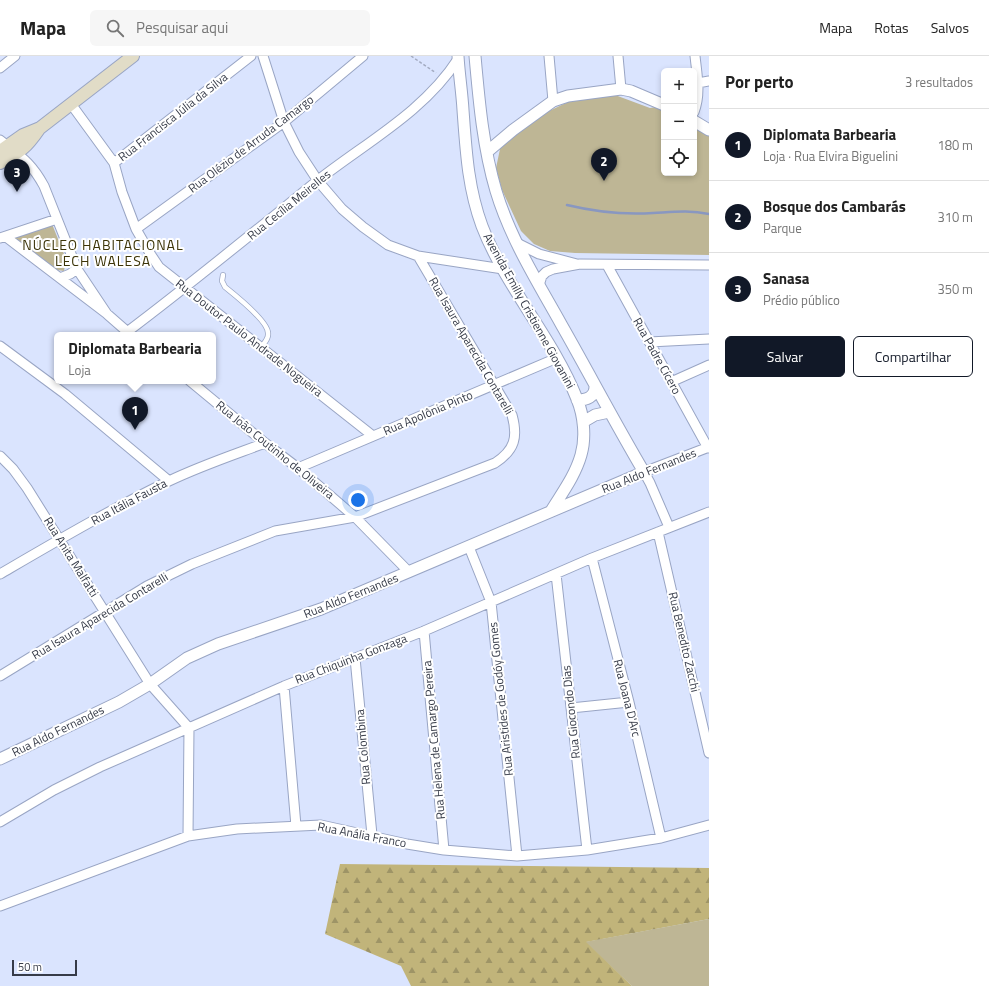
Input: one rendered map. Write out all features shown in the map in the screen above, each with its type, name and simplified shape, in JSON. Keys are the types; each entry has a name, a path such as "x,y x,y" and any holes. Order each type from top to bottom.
{"main road":[{"path":"2,146 40,128 133,56"},
{"path":"0,163 17,153 28,144 40,128"}],"street":[{"name":"Rua Francisca Júlia da Silva","path":"114,163 251,56"},
{"path":"263,56 284,122 299,152 318,181 342,208 363,227 388,245 418,256 503,269"},
{"name":"Rua Olézio de Arruda Camargo","path":"136,229 284,122 363,56"},
{"name":"Avenida Emilly Cristienne Giovanini","path":"474,56 487,152 496,191 502,208 517,243 539,285 644,472"},
{"path":"548,56 553,101"},
{"path":"618,56 621,89"},
{"path":"695,56 698,82 697,104"},
{"path":"0,68 9,58"},
{"name":"Rua Cecília Meirelles","path":"130,332 318,181 426,98 446,77 458,58"},
{"name":"Avenida Emilly Cristienne Giovanini","path":"458,58 467,164 475,206 492,249 557,358 578,400 583,422 584,439 582,454 575,472 551,511"},
{"path":"446,77 459,75"},
{"path":"698,82 709,81"},
{"path":"487,152 513,130 553,101 580,94 621,89 631,91 662,104"},
{"name":"Rua Doutor Paulo Andrade Nogueira","path":"71,104 114,163 122,192 136,229 159,267 373,436"},
{"path":"697,123 709,130"},
{"path":"2,146 17,153 29,163 38,175 44,186 77,269 107,314"},
{"path":"3,238 56,219"},
{"path":"3,238 60,278 128,332"},
{"path":"517,243 539,254 580,264 709,265"},
{"name":"Rua Isaura Aparecida Contarelli","path":"0,676 147,586 192,564 275,531 355,517 495,463 504,457 514,442 515,426 512,415 418,256"},
{"path":"539,285 542,276 546,272 553,269 580,264"},
{"name":"Rua Padre Cícero","path":"607,265 709,448"},
{"path":"60,278 77,269"},
{"path":"649,342 709,339"},
{"path":"0,346 65,394 169,481"},
{"name":"Rua Apolônia Pinto","path":"298,468 557,358"},
{"path":"671,382 709,365"},
{"name":"Rua João Coutinho de Oliveira","path":"194,384 265,443 298,468 355,517 409,572"},
{"path":"578,400 583,400 592,396 595,392 595,387"},
{"path":"583,422 595,415 609,412"},
{"name":"Rua Itália Fausta","path":"0,574 60,539 169,481 265,443"},
{"name":"Rua Aldo Fernandes","path":"0,759 119,702 150,684 187,658 218,644 321,609 644,472 709,448"},
{"name":"Rua Anita Malfatti","path":"0,456 28,488 150,684 189,728"},
{"path":"644,472 669,527"},
{"name":"Rua Chiquinha Gonzaga","path":"0,822 54,790 129,754 284,686 424,631 592,558 709,512"},
{"name":"Rua Benedito Zacchi","path":"658,532 709,753"},
{"name":"Rua Aristides de Godóy Gomes","path":"469,547 491,602 517,856"},
{"name":"Rua Joana D'Arc","path":"592,558 629,702 661,838"},
{"name":"Rua Giocondo Dias","path":"556,574 587,850"},
{"name":"Rua Helena de Camargo Pereira","path":"424,631 444,850"},
{"name":"Rua Colombina","path":"355,658 372,836"},
{"path":"284,686 296,826"},
{"path":"571,708 629,702"},
{"path":"188,836 189,728"},
{"name":"Rua Anália Franco","path":"0,906 188,836 237,829 321,825 408,844 444,850 517,856 587,850 661,838 709,825"}],"lane":[{"path":"223,275 222,281 225,286 258,316 268,331 268,339 261,347"}],"path":[{"path":"412,56 446,77"}],"shaded area":[{"path":"615,95 650,108 656,107 661,110 661,176 697,176 697,129 709,135 709,255 575,253 550,251 534,244 521,231 502,190 496,168 500,149 507,141 547,112 568,102 588,96"},
{"path":"52,224 66,259 64,271 51,269 13,238"},
{"path":"709,919 709,986 632,986 585,942"}],"green space":[{"path":"340,864 709,868 709,919 586,942 632,986 411,986 401,966 325,934"}],"waterway":[{"path":"567,205 620,213 642,214 688,212 709,214"}],"place":[{"name":"Bosque dos Cambarás","path":"604,181"},
{"name":"Sanasa","path":"17,192"},
{"name":"Diplomata Barbearia","path":"135,430"}],"district":[{"name":"NÚCLEO HABITACIONAL LECH WALESA","path":"103,254"}]}
